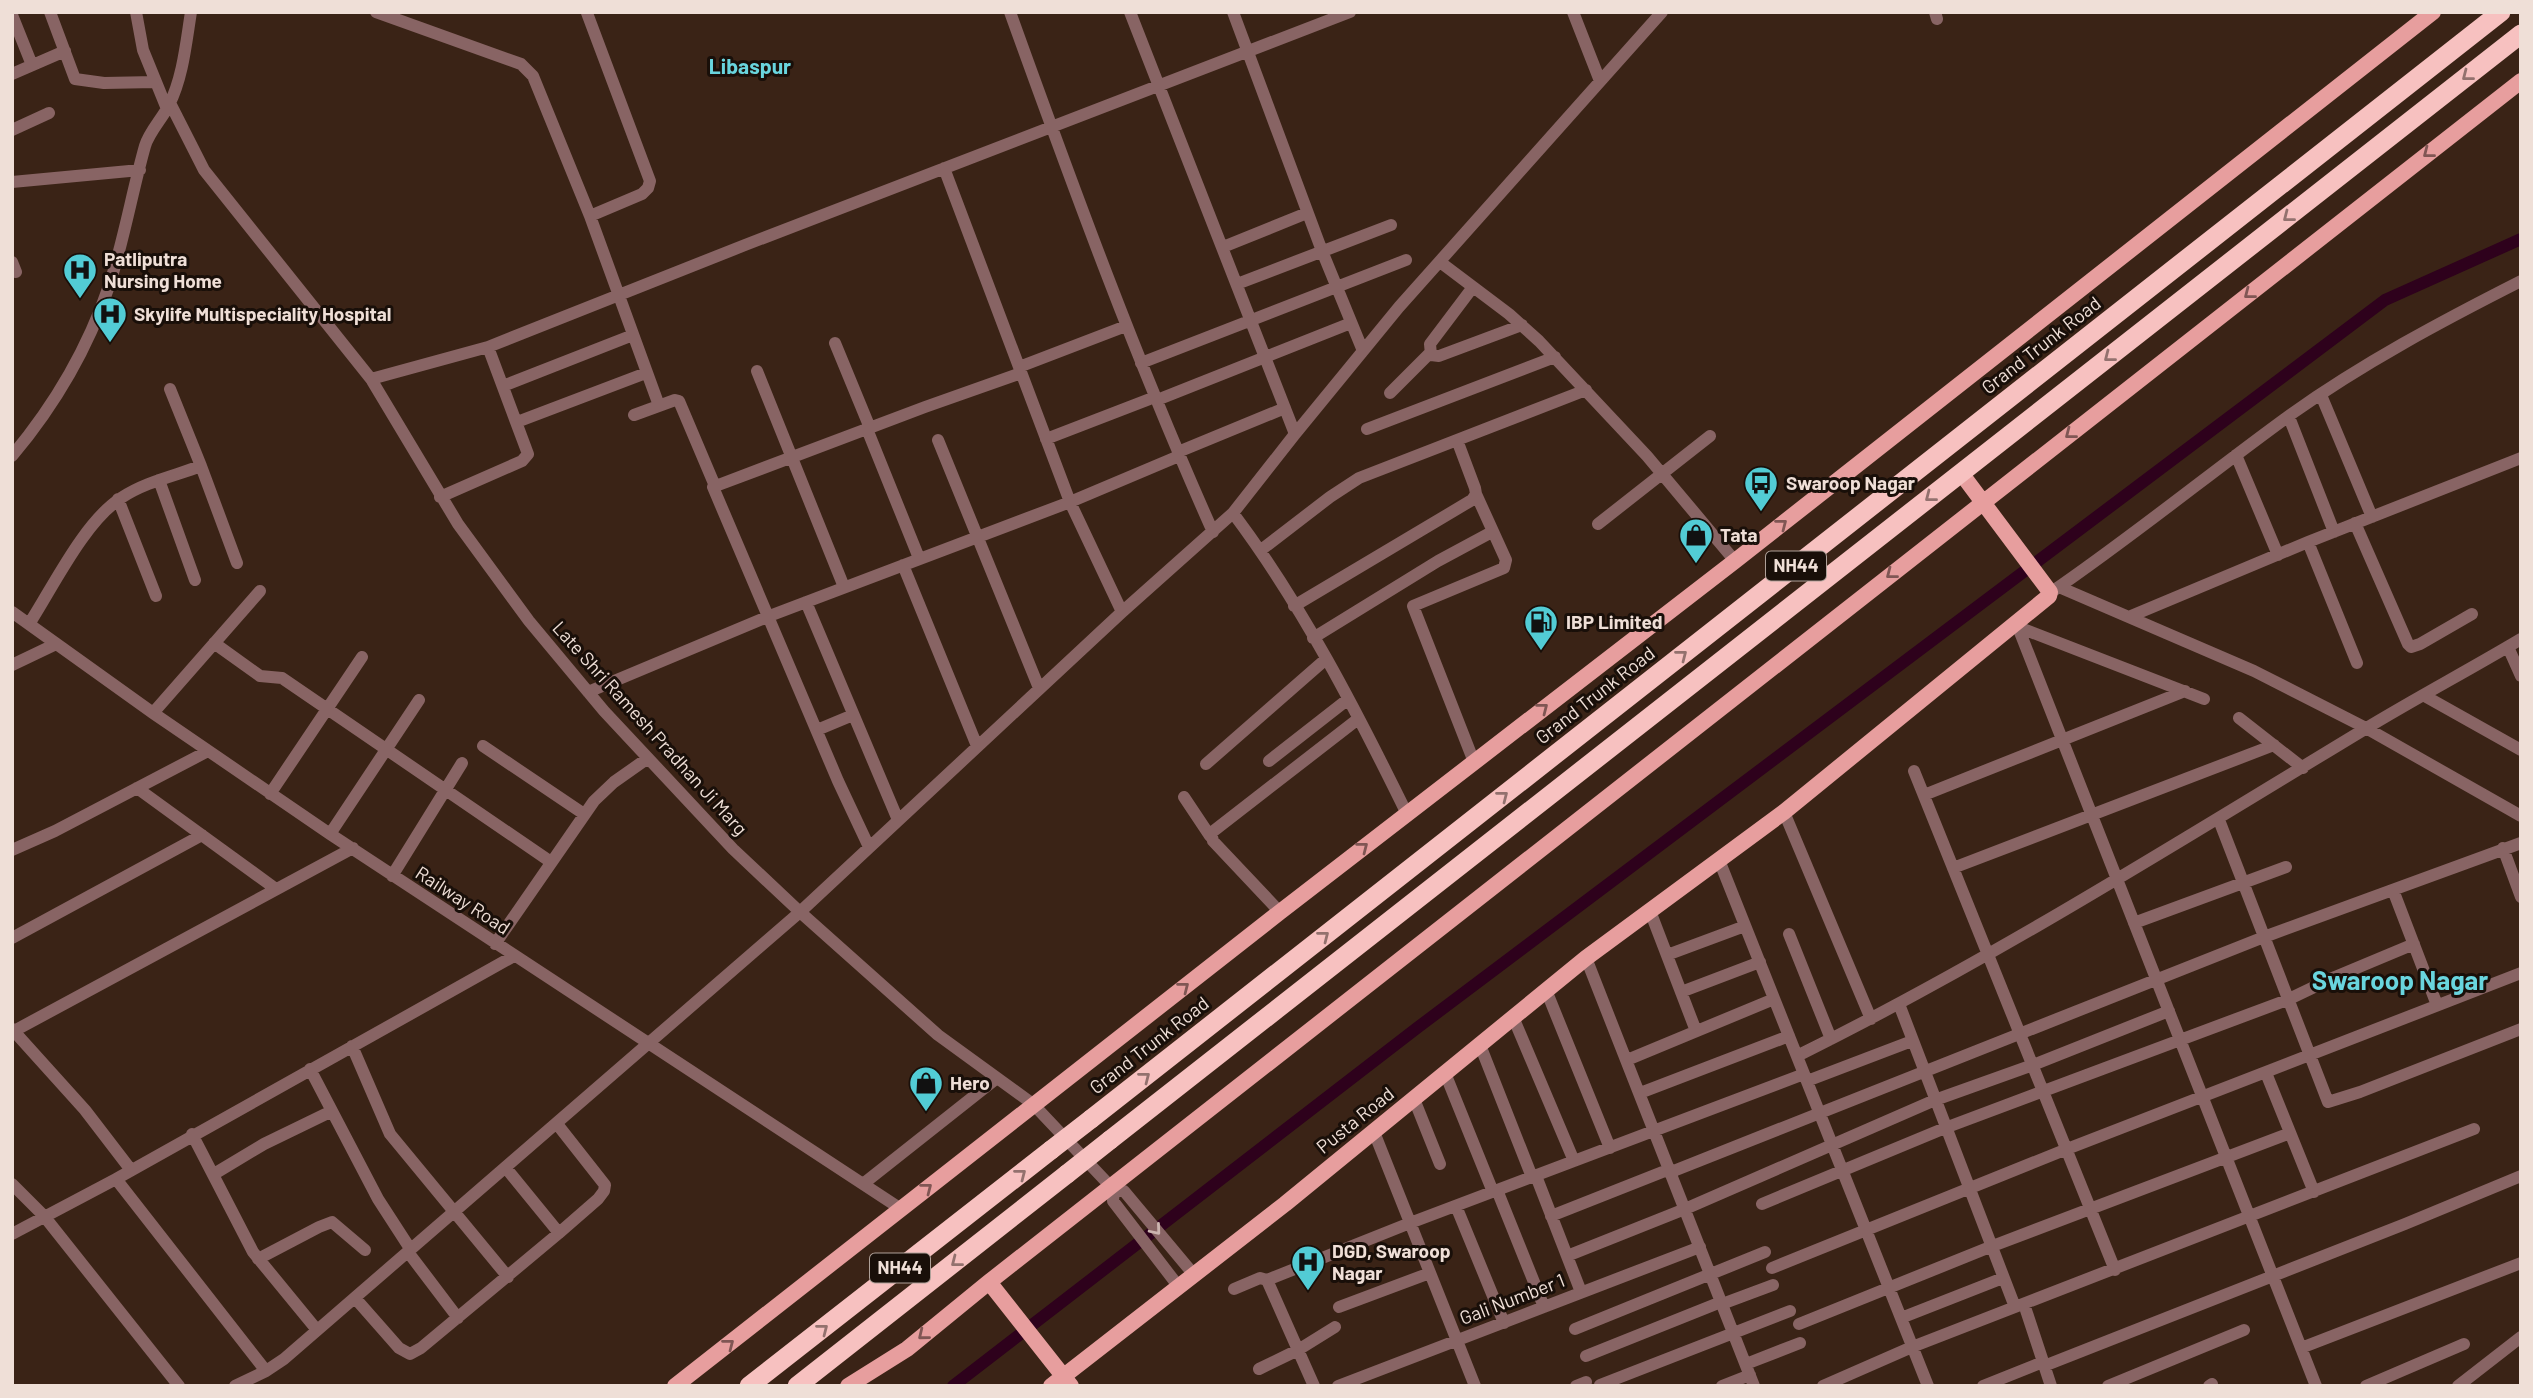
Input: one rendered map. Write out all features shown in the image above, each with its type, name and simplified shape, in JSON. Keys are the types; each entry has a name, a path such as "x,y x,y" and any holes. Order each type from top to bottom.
{"highway":[{"name":"Grand Trunk Road","path":"749,1386 2501,12"},
{"name":"NH44","path":"797,1386 2521,34"}],"main road":[{"path":"676,1386 1033,1104 1735,561 2433,12"},
{"path":"848,1386 907,1349 2521,81"},
{"path":"1961,473 2050,587"},
{"name":"Pusta Road","path":"1051,1386 1068,1380 1586,958 1784,813 2017,625 2050,587"},
{"path":"989,1282 1068,1380"}],"street":[{"path":"50,12 75,79 104,83 155,82"},
{"name":"Late Shri Ramesh Pradhan Ji Marg","path":"136,12 143,50 155,82 204,170 371,379 440,497 530,621 588,692 733,849 938,1035 1033,1104 1113,1188"},
{"path":"12,456 38,424 77,360 109,286 146,143 169,106 183,63 191,12"},
{"path":"376,12 521,64 528,69 539,86 590,216 657,400"},
{"path":"1010,12 1126,326 1213,532"},
{"path":"1130,12 1295,433"},
{"path":"1233,12 1307,213 1363,351"},
{"path":"1313,12 1318,25"},
{"path":"371,379 488,347 1350,12"},
{"path":"1573,12 1600,81"},
{"path":"235,1386 266,1371 317,1330 800,912 1039,688 1233,513 1363,351 1662,12"},
{"path":"587,13 650,181 642,194 590,216"},
{"path":"12,15 32,65"},
{"path":"12,74 65,51"},
{"path":"12,130 49,113"},
{"path":"944,168 1070,502 1122,612"},
{"path":"12,182 140,170"},
{"path":"1223,247 1307,213"},
{"path":"1237,284 1391,225"},
{"path":"1142,363 1406,260"},
{"path":"1440,262 1522,325 1555,357 1662,474 1735,561"},
{"path":"2050,587 2321,395 2451,316 2519,285"},
{"path":"1390,393 1430,353 1430,344 1473,287"},
{"path":"1046,439 1352,323"},
{"path":"1430,353 1433,357 1439,356 1522,325"},
{"path":"715,485 1020,370 1126,326"},
{"path":"503,386 633,335"},
{"path":"835,343 919,558"},
{"path":"440,497 526,458 527,449 488,347"},
{"path":"1367,429 1555,357"},
{"path":"757,371 844,587"},
{"path":"517,422 646,373"},
{"path":"170,389 237,563"},
{"path":"1261,550 1329,497 1359,478 1586,390"},
{"path":"2321,395 2372,517"},
{"path":"634,415 675,400 680,401 768,617 869,847"},
{"path":"588,692 844,587 1070,502 1285,408"},
{"path":"2289,417 2334,532"},
{"path":"1598,524 1710,436"},
{"path":"938,440 1039,688"},
{"path":"1457,440 1476,494 1506,560 1504,568 1413,606 1474,762"},
{"path":"2236,455 2278,555"},
{"path":"2130,616 2521,458"},
{"path":"29,624 85,535 118,499 159,480 201,466"},
{"path":"159,480 195,580"},
{"path":"1294,606 1468,504 1476,494"},
{"path":"118,499 156,596"},
{"path":"1233,513 1261,550 1326,659 1407,814"},
{"path":"2356,523 2407,644 2411,647 2420,644 2472,614"},
{"path":"1313,638 1492,530"},
{"path":"2308,542 2357,663"},
{"path":"903,565 977,746"},
{"path":"2050,587 2130,616 2254,671 2366,728 2521,816"},
{"path":"153,713 260,592"},
{"path":"806,602 898,820"},
{"name":"Railway Road","path":"12,612 153,713 392,876 901,1209"},
{"path":"2017,625 2204,699"},
{"path":"2017,625 2316,1386"},
{"path":"1797,1056 1871,1019 1986,955 2220,820 2366,728 2521,639"},
{"path":"12,665 57,643"},
{"path":"214,643 260,676 282,678 551,862"},
{"path":"2508,647 2521,676"},
{"path":"270,793 362,657"},
{"path":"1206,764 1326,659"},
{"path":"1924,795 2185,691"},
{"path":"2423,695 2521,750"},
{"path":"330,834 419,699"},
{"path":"1269,761 1347,700"},
{"path":"817,730 853,715"},
{"path":"2239,718 2303,768"},
{"path":"1210,836 1358,719"},
{"path":"1953,867 2274,745"},
{"path":"483,746 584,814"},
{"path":"12,850 55,831 208,751"},
{"path":"495,944 584,814 614,782 648,758"},
{"path":"392,876 462,763"},
{"path":"1914,771 2115,1270"},
{"path":"137,788 276,890"},
{"path":"1184,797 1210,836 1280,912"},
{"path":"1784,813 1871,1019"},
{"path":"2220,820 2308,1056 2326,1100 2330,1103 2521,1029"},
{"path":"12,938 202,835"},
{"path":"1551,1216 1923,1070 2021,1035 2264,937 2521,843"},
{"path":"131,1170 85,1110 13,1030 353,848"},
{"path":"2503,848 2521,897"},
{"path":"1720,860 1928,1386"},
{"path":"2134,923 2286,867"},
{"path":"2393,890 2437,1005"},
{"path":"1650,911 1696,1031"},
{"path":"1667,955 1745,926"},
{"path":"1789,934 1831,1039"},
{"path":"1762,1204 1945,1128 2287,1000 2414,944"},
{"path":"12,1234 116,1179 192,1134 514,956"},
{"path":"1586,958 1750,1375"},
{"path":"1681,992 1760,962"},
{"path":"1772,1268 2067,1149 2521,973"},
{"path":"1546,990 1610,1147"},
{"path":"1627,1060 1774,999"},
{"path":"1899,1004 1990,1247 2019,1306 2051,1386"},
{"path":"1567,1256 1685,1209 1935,1100 2033,1065 2169,1011"},
{"path":"1513,1017 1574,1161"},
{"path":"1640,1093 1789,1036"},
{"path":"1234,1289 1260,1278 1267,1280 1610,1147 1912,1041"},
{"path":"1480,1045 1581,1292"},
{"path":"352,1046 390,1134 508,1277"},
{"path":"310,1069 378,1199 410,1251 458,1318"},
{"path":"1445,1073 1544,1307"},
{"path":"2266,1073 2314,1192"},
{"path":"863,1184 998,1078"},
{"path":"1414,1099 1440,1164"},
{"path":"214,1174 264,1144 332,1111"},
{"path":"355,1298 399,1348 410,1354 508,1277 604,1191 605,1185 557,1124"},
{"path":"1823,1386 1912,1347 2474,1129"},
{"path":"1374,1132 1457,1341 1470,1384"},
{"path":"1799,1324 1990,1247 2290,1133"},
{"path":"192,1134 258,1259 317,1330"},
{"path":"506,1168 559,1233"},
{"path":"1983,1386 2272,1276 2521,1176"},
{"path":"116,1179 266,1371"},
{"path":"12,1184 44,1216 180,1386"},
{"path":"1179,1287 1113,1201 1113,1188 1124,1191 1195,1276"},
{"path":"1456,1206 1504,1323"},
{"path":"258,1259 332,1222 365,1250"},
{"name":"Gali Number 1","path":"1339,1386 1700,1247"},
{"path":"1575,1329 1765,1252"},
{"path":"2301,1348 2521,1263"},
{"path":"1339,1307 1430,1273"},
{"path":"1901,1318 2003,1278"},
{"path":"1267,1280 1314,1386"},
{"path":"1586,1356 1773,1286"},
{"path":"1600,1385 1790,1311"},
{"path":"1259,1369 1298,1350 1335,1327"},
{"path":"2108,1386 2244,1329"},
{"path":"2458,1386 2521,1337"},
{"path":"1722,1386 1750,1375 1800,1343"},
{"path":"2366,1386 2464,1344"}],"waterway":[{"path":"953,1386 1417,1028 2385,300 2521,239"}],"place":[{"name":"Patliputra Nursing Home","path":"80,300"},
{"name":"Skylife Multispeciality Hospital","path":"110,344"},
{"name":"Swaroop Nagar","path":"1761,513"},
{"name":"Tata","path":"1696,565"},
{"name":"IBP Limited","path":"1541,652"},
{"name":"Hero","path":"926,1113"},
{"name":"DGD, Swaroop Nagar","path":"1308,1292"}],"district":[{"name":"Libaspur","path":"750,67"},
{"name":"Swaroop Nagar","path":"2400,981"}]}
